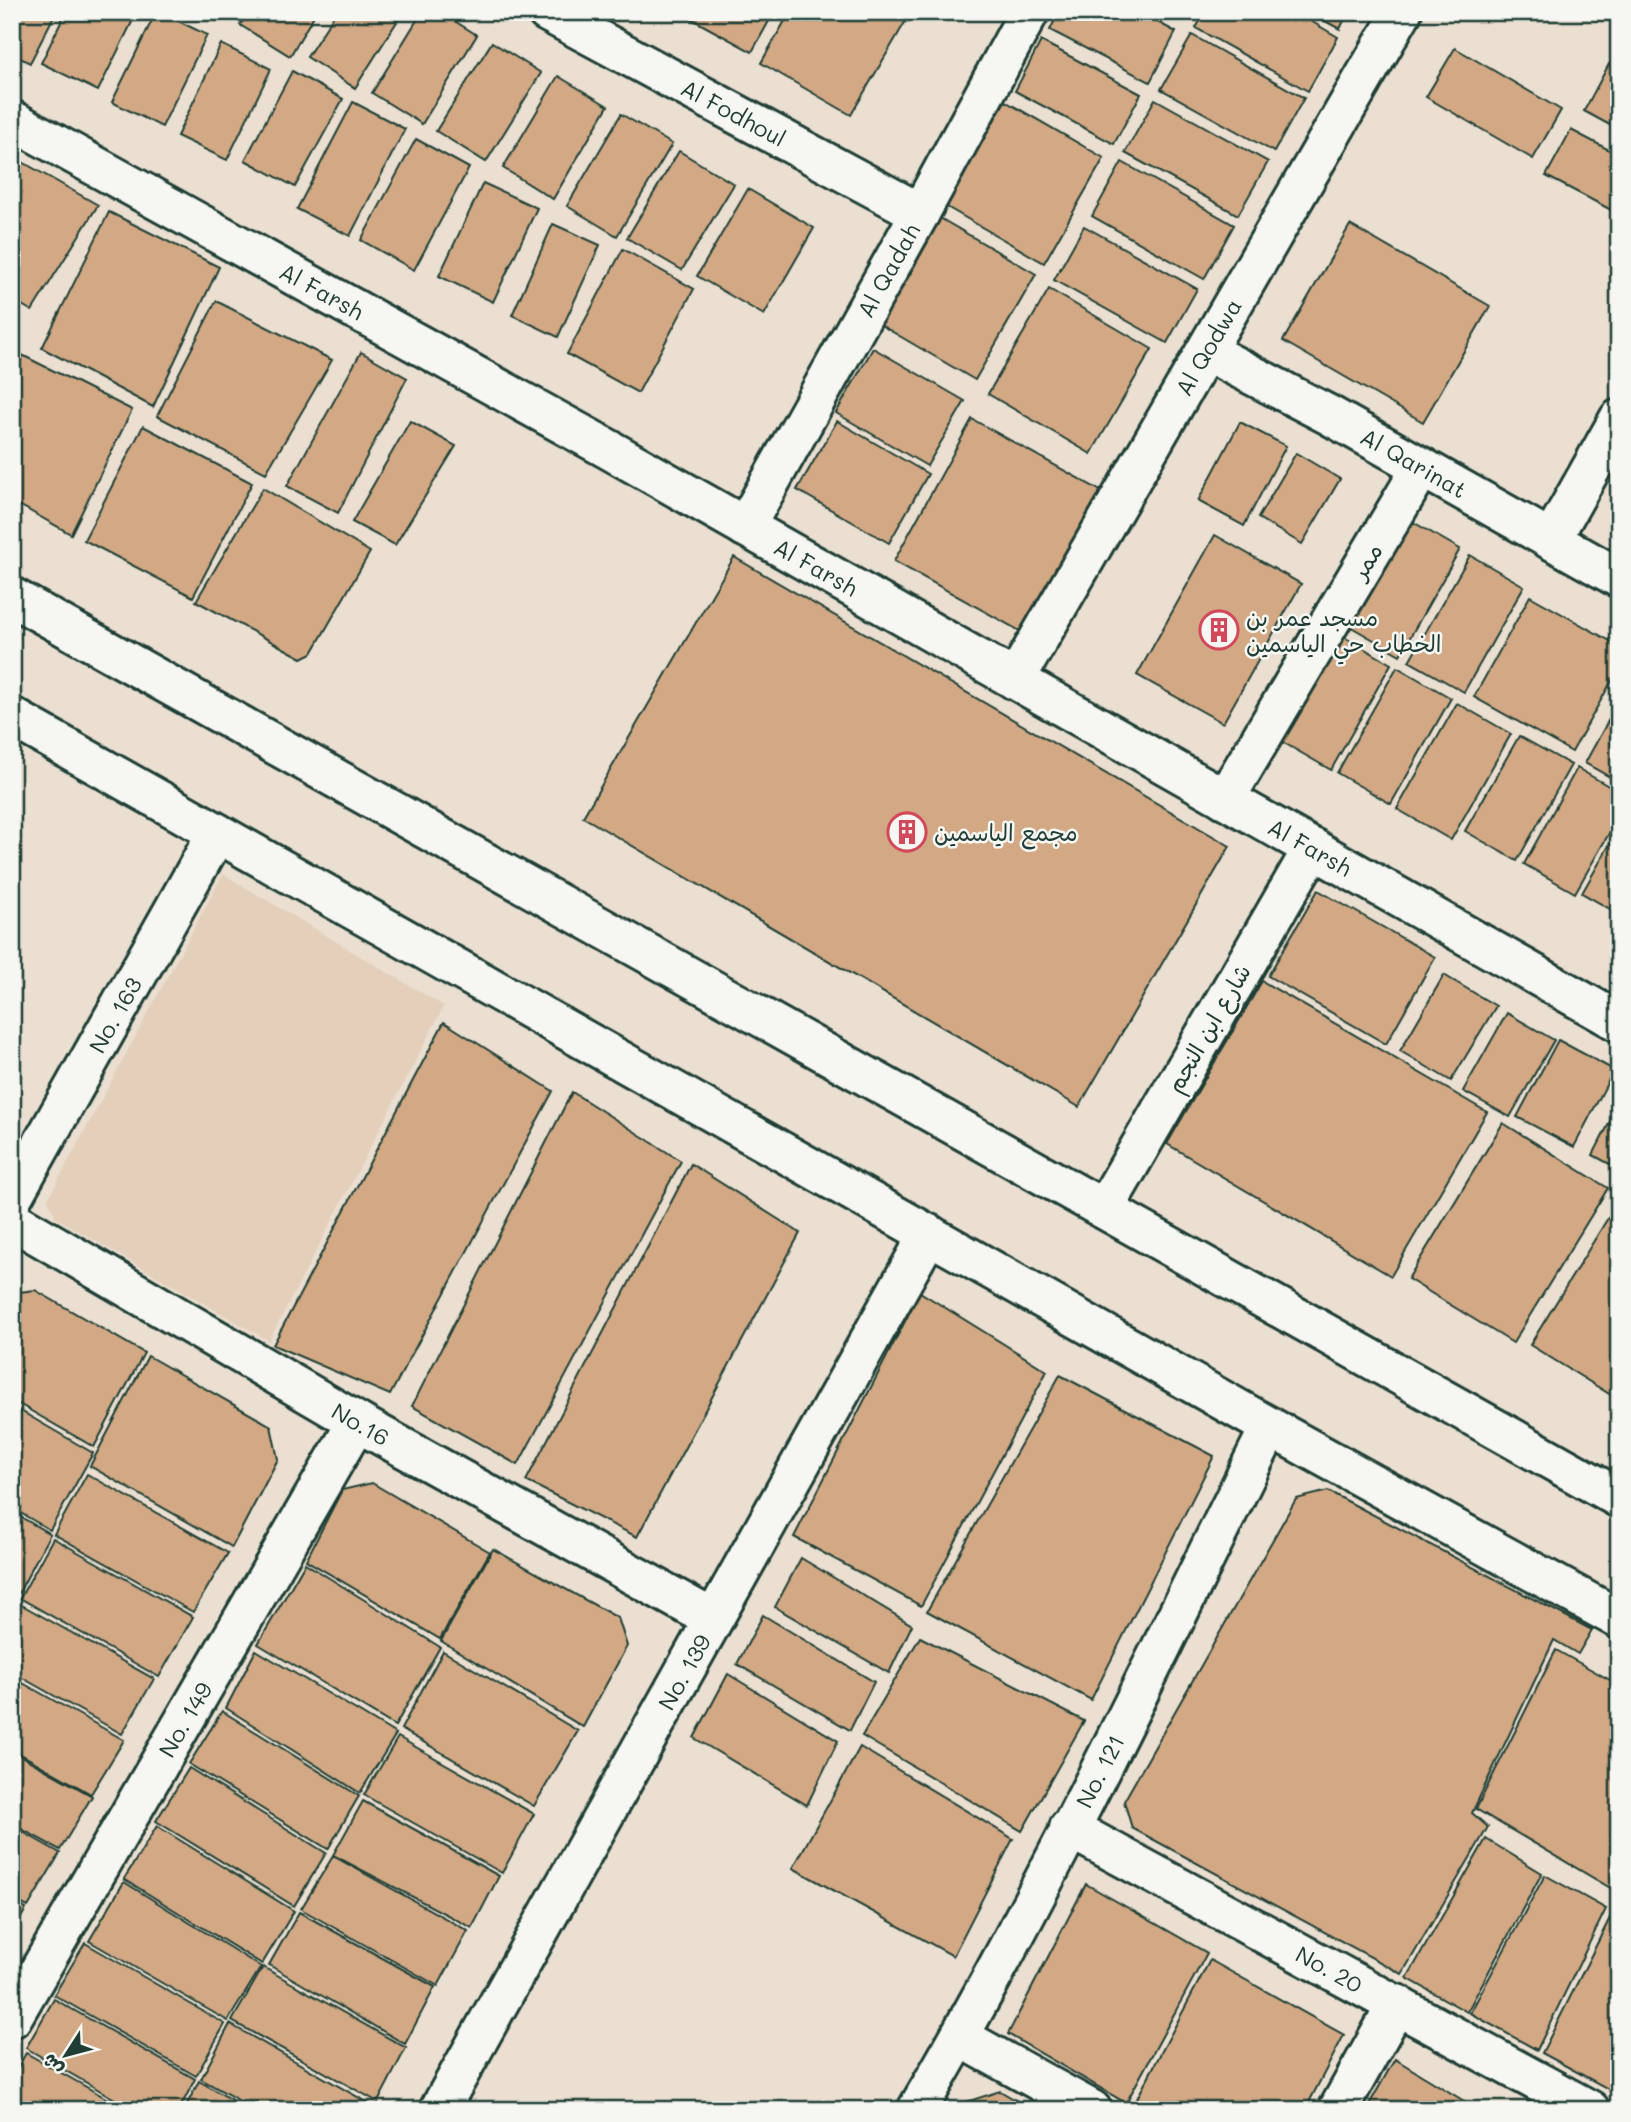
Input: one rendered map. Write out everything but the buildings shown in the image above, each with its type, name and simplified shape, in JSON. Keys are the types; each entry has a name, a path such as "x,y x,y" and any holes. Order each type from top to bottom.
{"street":[{"name":"Al Fodhoul","path":"547,12 601,25 920,213"},
{"name":"Al Qadah","path":"745,527 1029,12"},
{"name":"Al Qodwa","path":"1015,680 1402,12"},
{"name":"Al Farsh","path":"12,120 745,527 1619,1022"},
{"name":"Al Qarinat","path":"1206,351 1329,415 1619,578"},
{"path":"1551,540 1619,419"},
{"name":"ممر","path":"1225,799 1422,467"},
{"path":"12,597 1619,1498"},
{"path":"12,717 1270,1427 1619,1619"},
{"name":"No. 163","path":"12,1198 217,833"},
{"name":"شارع ابن النجم","path":"1104,1209 1313,848"},
{"name":"No.16","path":"12,1220 357,1422 713,1619"},
{"name":"No. 139","path":"439,2110 929,1234"},
{"name":"No. 149","path":"12,2018 357,1422"},
{"name":"No. 121","path":"917,2110 960,2037 1069,1828 1270,1427"},
{"name":"No. 20","path":"1069,1828 1590,2110"},
{"path":"1338,2110 1397,2004"},
{"path":"960,2037 1092,2110"}],"shaded area":[{"path":"223,874 444,1006 269,1341 56,1218 48,1199"}],"place":[{"name":"مسجد عمر بن الخطاب حي الياسمين","path":"1219,630"},
{"name":"مجمع الياسمين","path":"907,832"}]}
